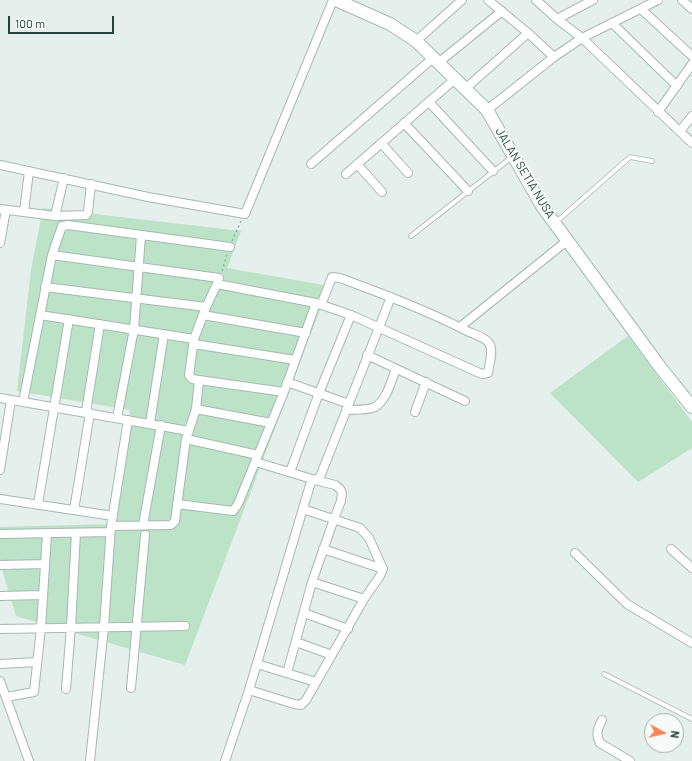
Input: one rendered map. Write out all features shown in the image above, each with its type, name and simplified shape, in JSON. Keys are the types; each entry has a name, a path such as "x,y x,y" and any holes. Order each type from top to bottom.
{"street":[{"path":"0,165 91,184 148,198 245,214 332,0"},
{"name":"JALAN SETIA NUSA","path":"336,0 390,24 416,41 487,110 542,206 660,367 692,407"},
{"path":"416,41 462,0"},
{"path":"488,0 554,57"},
{"path":"536,0 557,20 582,38 692,143"},
{"path":"557,20 593,0"},
{"path":"487,110 554,57 582,38 612,22 641,10 658,0"},
{"path":"682,0 692,9"},
{"path":"641,10 692,56"},
{"path":"311,164 436,60 502,11"},
{"path":"612,22 676,86"},
{"path":"465,89 528,33"},
{"path":"658,112 692,64"},
{"path":"346,174 455,79"},
{"path":"429,102 493,171"},
{"path":"680,131 692,116"},
{"path":"404,123 468,191"},
{"path":"381,143 408,173"},
{"path":"357,164 382,192"},
{"path":"24,212 29,171"},
{"path":"55,216 64,178"},
{"path":"0,244 3,209 55,216 86,215 88,212 91,184"},
{"path":"23,402 52,255 60,229 64,225 230,247"},
{"path":"117,418 134,329 141,236"},
{"path":"460,327 568,240"},
{"path":"52,255 219,278"},
{"path":"177,504 233,511 238,504 284,392 306,333 319,304 332,277 340,278 392,296 460,327 489,343 491,350 488,373 482,374 380,327 319,304 217,284 204,311 194,341 189,375 192,379 284,392"},
{"path":"45,287 136,299 204,311 306,333"},
{"path":"225,761 249,690 310,485 312,481 320,476 392,296"},
{"path":"40,315 164,334 295,360"},
{"path":"290,472 319,393 351,315"},
{"path":"38,504 55,407 68,319"},
{"path":"74,510 100,324"},
{"path":"150,423 164,334"},
{"path":"368,355 465,401"},
{"path":"287,382 319,393 347,407 374,408 381,402 387,393 396,369"},
{"path":"0,534 76,533 143,526 170,525 175,521 186,439 196,409 199,380"},
{"path":"415,412 426,382"},
{"path":"0,398 189,431"},
{"path":"0,470 11,400"},
{"path":"196,409 271,423"},
{"path":"90,761 104,626 111,530 128,420"},
{"path":"143,526 161,425"},
{"path":"186,439 257,458 290,472 335,485 340,489 342,494 341,501 312,582 287,673"},
{"path":"0,498 113,516"},
{"path":"249,690 294,704 302,705 383,569 369,538 360,528 303,509"},
{"path":"66,690 76,533"},
{"path":"6,697 34,692 41,628 47,534"},
{"path":"131,688 145,536"},
{"path":"323,549 383,569"},
{"path":"671,549 692,568"},
{"path":"575,553 627,604 692,643"},
{"path":"0,565 45,564"},
{"path":"312,582 364,599"},
{"path":"0,596 42,595"},
{"path":"304,613 348,628"},
{"path":"0,629 104,626 185,626"},
{"path":"296,642 332,655"},
{"path":"0,664 37,662"},
{"path":"257,664 316,682"},
{"path":"0,680 29,761"},
{"path":"602,720 598,727 597,739 600,743 630,761"}],"lane":[{"path":"411,236 514,155"},
{"path":"555,224 630,157 652,161"},
{"path":"604,674 692,719"}],"path":[{"path":"219,278 230,247 245,214"}],"green space":[{"path":"43,208 241,231 227,268 329,286 185,665 16,616 0,563 0,527 115,524 130,410 17,391 31,270"},
{"path":"628,336 692,422 692,448 638,482 550,393"}]}
